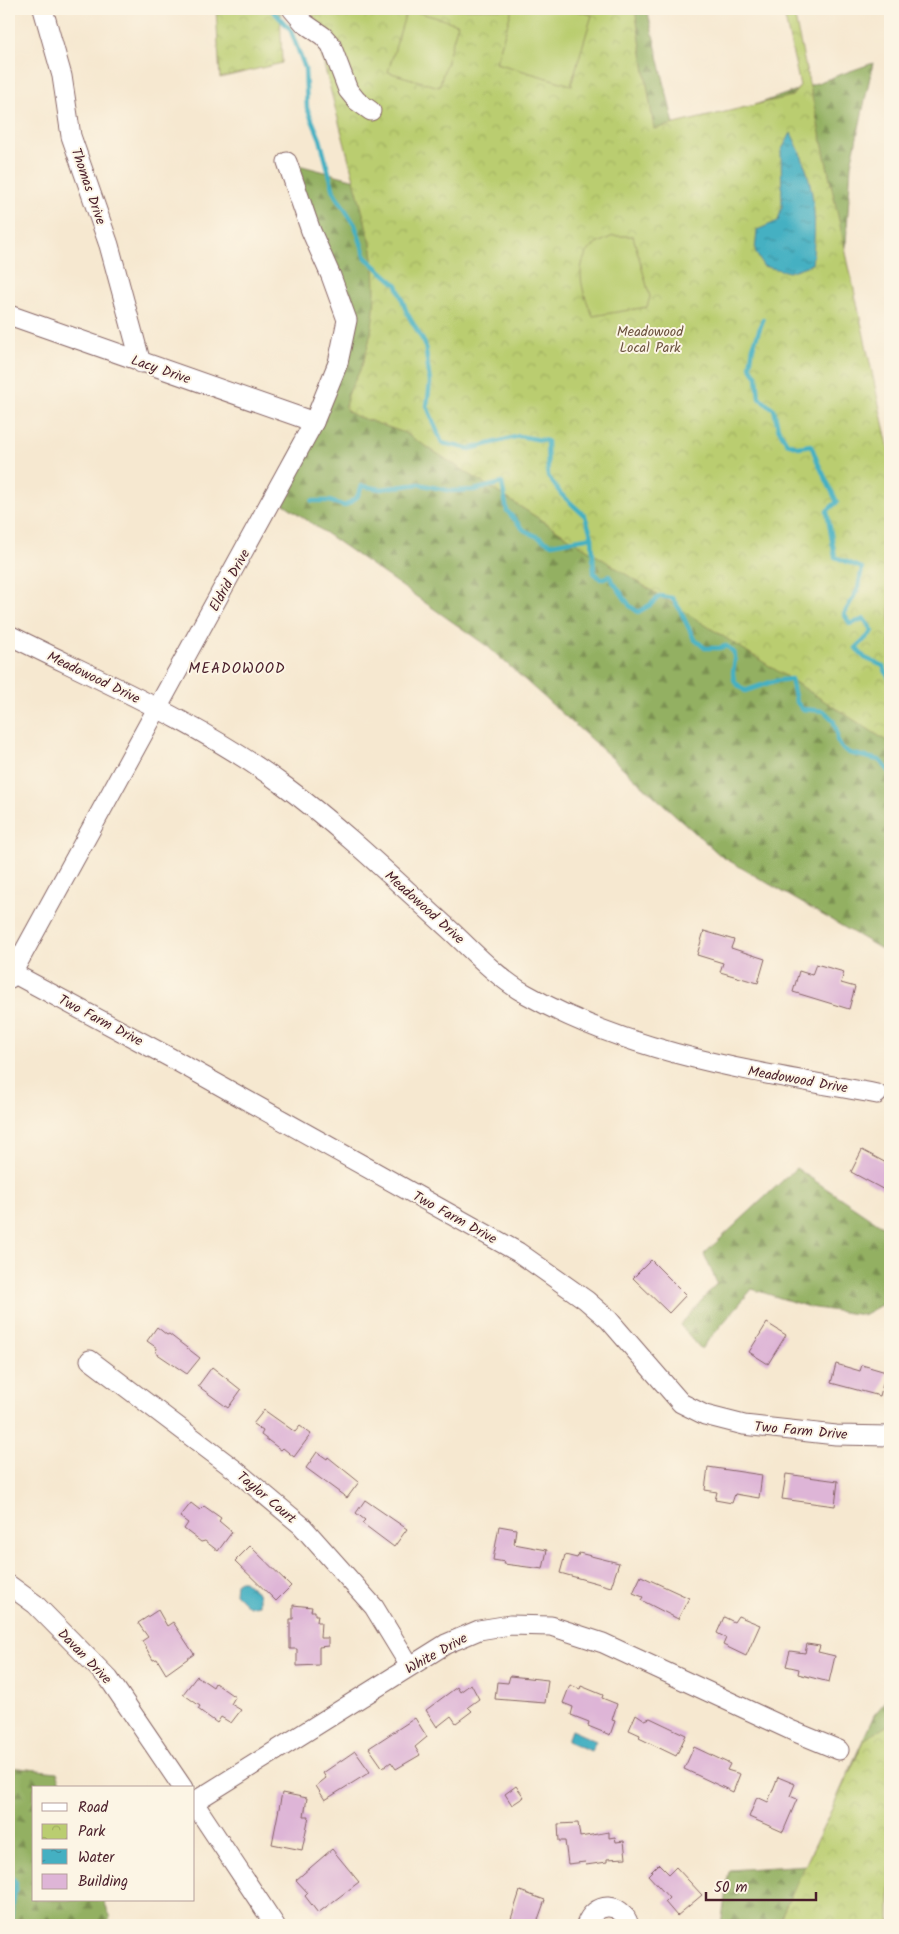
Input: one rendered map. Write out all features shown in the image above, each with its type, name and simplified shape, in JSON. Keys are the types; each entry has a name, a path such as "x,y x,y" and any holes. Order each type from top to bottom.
{"street":[{"name":"Thomas Drive","path":"43,9 62,76 71,136 109,245 141,363"},
{"path":"292,9 304,23 323,36 331,45 348,90 357,101 371,111"},
{"name":"Eldrid Drive","path":"10,974 158,709 314,422 338,364 347,320 331,276 311,231 287,162"},
{"name":"Lacy Drive","path":"9,315 141,363 314,422"},
{"name":"Meadowood Drive","path":"9,636 158,709 228,748 286,787 354,843 495,972 524,993 579,1020 642,1044 733,1067 877,1094"},
{"name":"Two Farm Drive","path":"10,974 179,1062 518,1252 586,1300 609,1320 681,1403 705,1415 744,1425 836,1434 890,1436"},
{"name":"Taylor Court","path":"90,1360 234,1469 301,1525 374,1606 410,1666"},
{"name":"Davan Drive","path":"9,1585 35,1604 110,1679 182,1786"},
{"name":"White Drive","path":"195,1802 446,1644 479,1630 510,1625 551,1626 603,1643 793,1731 839,1750"},
{"path":"195,1805 275,1925"},
{"path":"586,1925 588,1917 594,1911 611,1907 619,1910 625,1916 629,1925"}],"green space":[{"path":"216,9 280,9 282,63 220,78"},
{"name":"Meadowood Local Park","path":"311,9 635,9 654,129 792,96 800,86 783,9 793,9 890,455 890,743 405,433 347,411 346,401 367,350 373,320 375,275 371,244"},
{"path":"407,9 458,24 439,87 388,72"},
{"path":"512,9 570,9 592,15 571,85 496,63"},
{"name":"Meadowood Local Park","path":"597,9 647,9 676,133 873,63 851,165 841,324 890,522 890,954 721,856 487,646 274,497 347,320 287,162 405,193"},
{"path":"613,236 633,236 650,297 647,307 593,316 581,279 583,261 595,245"},
{"path":"796,1168 888,1230 890,1227 890,1300 863,1315 809,1307 752,1289 701,1349 680,1325 717,1283 704,1254"},
{"path":"890,1696 890,1925 721,1925 729,1870 807,1865 874,1715"},
{"path":"890,1724 890,1925 777,1925 865,1739"},
{"path":"9,1767 57,1772 62,1786 32,1786 32,1902 105,1902 110,1918 105,1925 9,1925"}],"water":[{"path":"791,133 805,165 809,181 814,212 814,246 812,264 789,272 763,266 755,251 757,230 778,221 782,206 781,151"},
{"path":"238,1581 244,1581 259,1594 259,1605 249,1607 235,1593"},
{"path":"571,1730 596,1741 591,1751 567,1741"}],"building":[{"path":"704,931 734,940 731,948 765,959 758,983 720,972 723,963 697,955"},
{"path":"816,964 844,972 841,983 855,987 849,1009 793,992 799,971 812,975"},
{"path":"862,1150 890,1165 890,1193 851,1172"},
{"path":"651,1260 686,1295 669,1313 633,1278"},
{"path":"767,1323 786,1335 768,1364 749,1352"},
{"path":"157,1327 200,1358 187,1374 156,1353 157,1348 147,1341"},
{"path":"836,1364 860,1371 862,1365 886,1372 880,1396 831,1383"},
{"path":"212,1367 241,1390 228,1408 198,1386"},
{"path":"264,1410 295,1432 300,1426 311,1434 294,1457 261,1435 263,1431 253,1424"},
{"path":"317,1452 327,1459 328,1457 359,1482 347,1498 306,1468"},
{"path":"708,1467 762,1475 759,1498 735,1494 732,1503 715,1500 717,1492 705,1490"},
{"path":"786,1474 838,1481 835,1506 782,1499"},
{"path":"365,1500 407,1529 394,1547 362,1523 365,1520 356,1513"},
{"path":"191,1503 200,1510 204,1506 221,1518 219,1521 232,1532 218,1551 205,1541 201,1542 184,1529 188,1523 180,1517"},
{"path":"499,1526 516,1529 514,1544 547,1550 543,1569 504,1564 505,1562 493,1560"},
{"path":"250,1546 291,1586 276,1601 235,1561"},
{"path":"579,1553 619,1563 611,1587 560,1573 565,1555 577,1558"},
{"path":"641,1576 689,1598 678,1619 641,1600 643,1597 633,1593"},
{"path":"293,1605 312,1607 311,1611 315,1611 315,1615 318,1615 317,1622 321,1622 320,1638 328,1638 328,1646 319,1647 319,1665 297,1666 297,1649 290,1649 290,1619 293,1619"},
{"path":"158,1610 167,1626 173,1622 194,1654 166,1674 157,1659 153,1660 142,1641 148,1637 138,1623"},
{"path":"738,1616 760,1625 746,1656 723,1645 726,1638 717,1633 724,1617 734,1622"},
{"path":"807,1644 820,1646 818,1652 835,1656 829,1682 798,1674 799,1669 786,1666 790,1651 805,1653"},
{"path":"197,1676 213,1687 215,1683 235,1697 231,1704 241,1710 231,1723 221,1717 217,1723 198,1709 200,1706 183,1694"},
{"path":"510,1676 548,1680 545,1703 495,1699 497,1682 508,1683"},
{"path":"471,1684 479,1699 468,1707 472,1711 456,1723 451,1716 437,1727 426,1710 457,1687 460,1692"},
{"path":"570,1685 580,1689 581,1686 603,1695 602,1698 617,1704 612,1720 615,1721 610,1735 588,1726 589,1722 571,1715 573,1707 563,1703"},
{"path":"636,1714 645,1720 650,1718 686,1735 676,1756 639,1738 640,1735 629,1730"},
{"path":"415,1718 427,1737 415,1747 420,1755 396,1769 391,1762 383,1768 369,1748"},
{"path":"694,1747 730,1764 727,1770 740,1774 733,1792 684,1769"},
{"path":"355,1751 370,1772 325,1800 316,1786 326,1778 323,1773"},
{"path":"778,1777 795,1784 790,1796 797,1799 783,1832 749,1817 757,1797 768,1802"},
{"path":"516,1786 524,1797 512,1805 505,1794"},
{"path":"282,1793 307,1798 304,1816 309,1816 302,1850 272,1844"},
{"path":"578,1823 580,1837 609,1832 609,1838 615,1837 616,1842 624,1841 626,1858 607,1859 607,1862 586,1865 585,1862 568,1864 565,1841 559,1841 558,1824"},
{"path":"332,1849 359,1882 318,1913 305,1896 308,1893 296,1880"},
{"path":"659,1864 669,1874 676,1867 702,1895 677,1916 665,1902 669,1898 648,1875"},
{"path":"520,1891 545,1900 536,1925 509,1925"}],"waterway":[{"path":"271,9 290,29 305,68 307,108 320,139 334,192 355,225 366,258 397,285 407,313 425,344 430,383 427,406 442,443 470,449 519,436 547,441 548,476 561,494 585,516 592,537 594,573 601,579 609,576 630,606 638,612 660,596 672,598 694,639 705,648 726,646 731,650 735,657 734,679 745,691 774,681 791,679 796,701 802,709 824,711 833,720 837,732 837,740 841,747 849,753 879,760 890,772"},
{"path":"763,320 753,347 750,366 757,377 759,398 774,409 778,428 787,443 799,447 811,445 837,502 827,511 835,557 862,568 858,589 844,614 850,624 864,619 873,631 856,648 865,658 883,666 890,680"},
{"path":"312,501 329,501 345,506 357,497 362,486 381,489 419,484 451,491 474,490 502,483 507,511 524,530 552,544 592,537"},
{"path":"9,1872 16,1883 10,1925"}],"district":[{"name":"MEADOWOOD","path":"237,668"}]}
